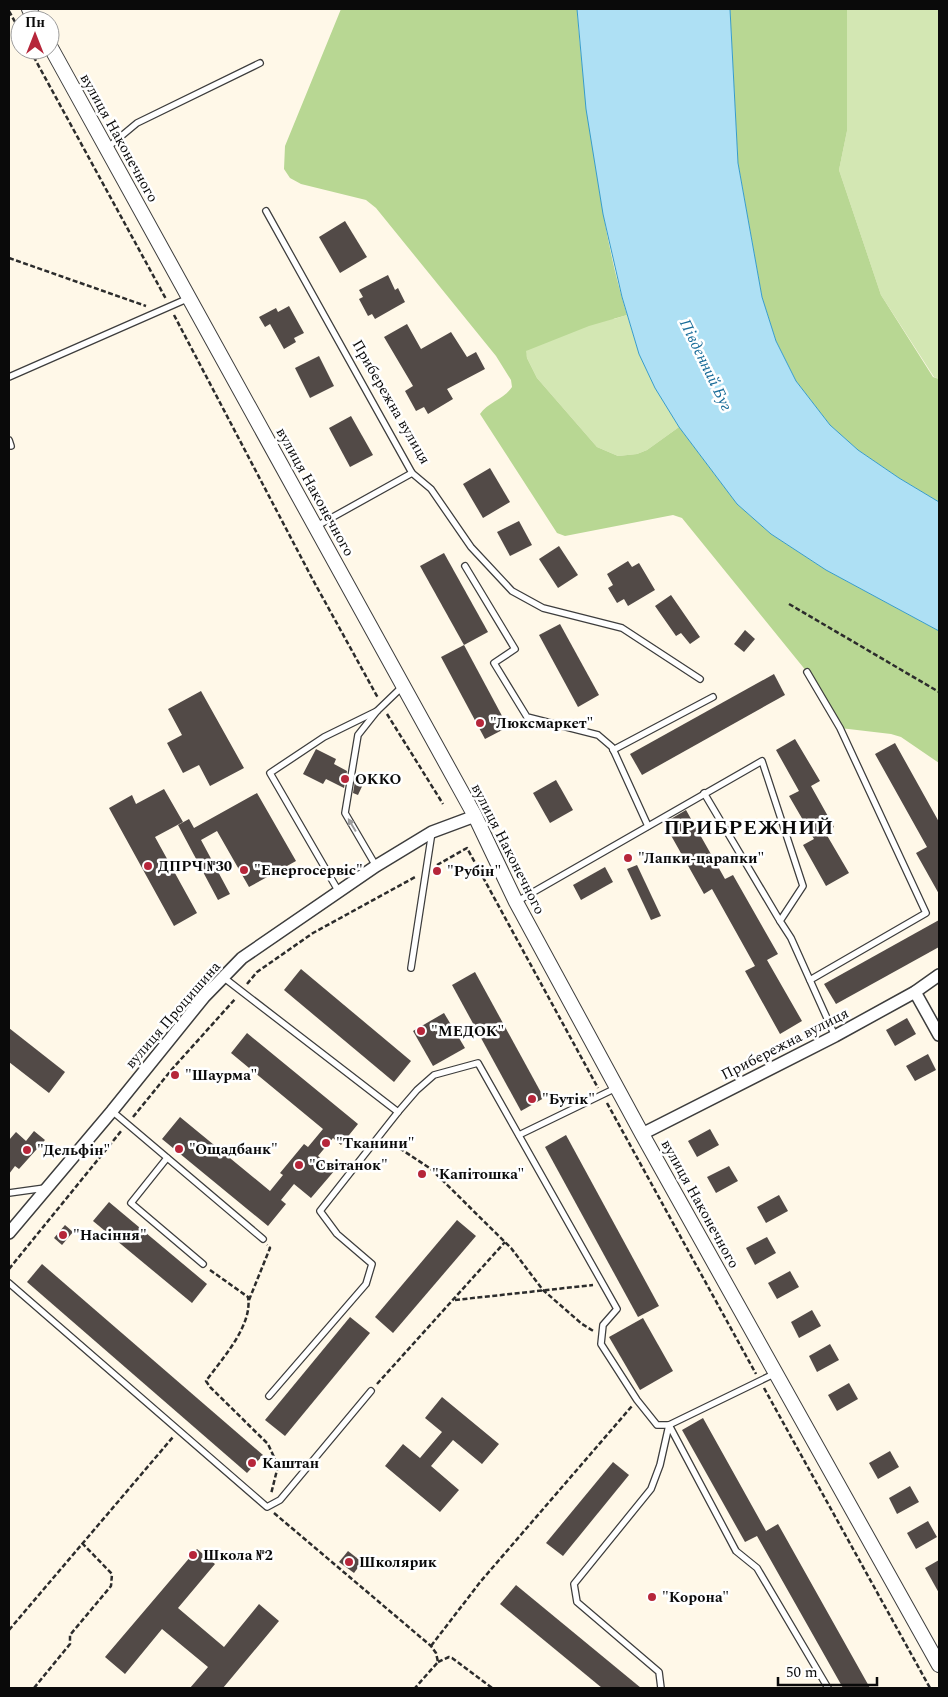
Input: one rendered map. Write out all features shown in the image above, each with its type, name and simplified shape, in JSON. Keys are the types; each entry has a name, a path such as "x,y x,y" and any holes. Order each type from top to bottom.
{"street":[{"name":"вулиця Наконечного","path":"58,60 404,685 475,816 516,902 642,1134 939,1665"},
{"name":"вулиця Процишина","path":"9,1233 112,1111 204,997 242,958 376,866 432,832 475,816"},
{"name":"Прибережна вулиця","path":"642,1134 835,1036 915,992 939,975"},
{"path":"915,992 939,1035"}],"lane":[{"path":"107,148 137,123 260,63"},
{"name":"Прибережна вулиця","path":"266,211 412,473 431,489 471,548 512,591 544,608 622,628 700,679"},
{"path":"9,377 189,298"},
{"path":"315,527 412,473"},
{"path":"465,566 516,649 494,663 527,717 598,735 612,747 648,826"},
{"path":"807,672 840,728 926,912 810,980"},
{"path":"376,866 345,813 358,735 382,705 404,685"},
{"path":"613,750 713,697"},
{"path":"339,892 270,773 324,736 377,711"},
{"path":"516,902 762,761 802,886 780,921"},
{"path":"704,793 791,938 835,1036"},
{"path":"411,968 432,832"},
{"path":"223,977 398,1112"},
{"path":"269,1396 366,1284 372,1264 337,1234 320,1211 417,1090 434,1075 478,1062 617,1309 603,1325 601,1344 637,1400 657,1425 669,1425 776,1373"},
{"path":"519,1135 617,1087"},
{"path":"112,1111 263,1239"},
{"path":"167,1158 131,1204 203,1264"},
{"path":"9,1193 47,1188"},
{"path":"9,1283 267,1507 280,1500 371,1391"},
{"path":"661,1688 659,1672 577,1602 574,1584 651,1489 660,1465 669,1425"},
{"path":"669,1425 736,1551 757,1568 828,1688"}],"path":[{"path":"35,60 170,306 313,580 393,725 443,804"},
{"path":"9,258 159,311"},
{"path":"789,604 939,692"},
{"path":"9,1269 173,1068 257,972 313,934 467,848 930,1688"},
{"path":"379,1136 431,1169 505,1242 544,1290 582,1324 602,1336"},
{"path":"249,1301 270,1248 263,1239"},
{"path":"371,1391 505,1242"},
{"path":"203,1264 248,1297 250,1306 237,1338 206,1381 268,1444 278,1466 267,1507 431,1646 436,1653 438,1662"},
{"path":"453,1300 603,1284"},
{"path":"431,1646 481,1581 637,1400"},
{"path":"9,1630 178,1431"},
{"path":"34,1688 70,1644 70,1635 111,1586 112,1574 82,1543"},
{"path":"415,1688 438,1662 449,1657 492,1688"}],"green space":[{"path":"341,9 577,9 585,92 600,193 613,263 627,315 589,326 526,351 527,358 537,378 597,447 618,456 637,454 647,450 679,427 737,504 771,534 826,570 939,631 939,763 901,737 891,734 840,728 807,672 682,518 673,515 565,536 557,533 480,414 487,406 505,395 512,387 511,380 496,356 376,208 366,200 301,184 290,178 284,169 285,146"},
{"path":"730,9 847,9 847,131 839,170 881,295 933,377 939,379 939,502 858,450 830,425 796,381 776,341 762,297 738,163"},
{"path":"847,9 939,9 939,379 934,377 881,295 839,170 847,131"},
{"path":"559,284 614,319 627,315 639,354 655,388 679,427 647,450 637,454 618,456 597,447 537,378 527,358 524,346"}],"water":[{"name":"Південний Буг","path":"577,9 730,9 738,163 762,297 776,341 796,381 830,425 858,450 939,502 939,631 826,570 771,534 737,504 679,427 655,388 639,354 622,297 603,214 586,109"}],"building":[{"path":"345,221 367,257 340,273 319,237"},
{"path":"388,275 395,290 398,288 405,302 375,319 372,314 368,316 359,299 363,297 359,290"},
{"path":"289,306 304,333 294,338 296,342 284,349 270,324 265,327 259,317 276,308 278,312"},
{"path":"407,324 421,349 451,332 467,357 476,352 485,369 447,389 453,399 428,414 424,407 416,411 405,391 413,386 384,337"},
{"path":"319,356 334,386 310,398 295,368"},
{"path":"351,416 373,455 350,467 329,428"},
{"path":"490,468 510,502 483,518 463,484"},
{"path":"519,521 532,545 510,556 497,532"},
{"path":"559,546 578,575 558,588 539,559"},
{"path":"444,553 488,632 464,645 420,566"},
{"path":"628,561 632,567 639,563 655,590 628,606 624,599 617,603 608,588 613,585 607,574"},
{"path":"671,595 700,637 690,644 681,633 676,636 655,606"},
{"path":"560,624 599,695 578,707 539,635"},
{"path":"745,630 755,639 744,652 734,644"},
{"path":"464,645 508,727 485,739 441,657"},
{"path":"774,674 785,695 642,775 630,754"},
{"path":"201,691 244,768 210,786 199,765 183,773 167,743 182,735 168,709"},
{"path":"795,739 820,781 811,786 834,827 825,832 849,873 826,886 803,845 814,839 789,796 799,791 776,750"},
{"path":"895,743 939,822 939,894 916,853 927,847 875,754"},
{"path":"316,749 336,759 334,764 347,771 344,788 326,779 323,784 303,774"},
{"path":"356,775 365,780 358,795 353,793"},
{"path":"556,780 573,810 550,823 533,793"},
{"path":"164,789 183,822 155,837 197,913 174,926 109,808 132,795 136,804"},
{"path":"257,793 296,861 249,887 217,831 201,840 230,894 218,900 178,825 189,819 194,828"},
{"path":"686,810 725,879 733,875 778,954 767,960 802,1021 780,1034 745,971 755,966 712,889 704,894 664,823"},
{"path":"637,865 661,916 651,920 627,869"},
{"path":"605,867 613,882 581,900 573,885"},
{"path":"939,920 939,947 836,1004 824,984"},
{"path":"301,969 411,1061 394,1082 284,990"},
{"path":"475,972 544,1098 521,1111 452,985"},
{"path":"444,1013 465,1048 433,1066 413,1031"},
{"path":"907,1018 916,1034 895,1046 886,1030"},
{"path":"9,1028 65,1072 49,1093 9,1062"},
{"path":"247,1033 358,1124 341,1145 333,1138 318,1156 335,1170 311,1198 294,1184 281,1200 286,1204 268,1226 162,1139 180,1117 270,1191 283,1175 280,1173 304,1144 308,1147 323,1129 231,1053"},
{"path":"928,1054 936,1070 915,1081 906,1066"},
{"path":"710,1129 719,1145 697,1157 688,1141"},
{"path":"34,1131 45,1140 19,1169 15,1166 9,1174 9,1140 16,1132 26,1141"},
{"path":"566,1135 659,1306 638,1317 545,1147"},
{"path":"729,1166 738,1181 716,1193 707,1177"},
{"path":"779,1195 788,1211 766,1223 757,1207"},
{"path":"109,1202 207,1284 192,1303 93,1221"},
{"path":"457,1220 476,1236 393,1333 375,1317"},
{"name":"\"Насіння\"","path":"65,1225 73,1232 62,1245 54,1238"},
{"path":"767,1237 776,1253 755,1265 746,1248"},
{"path":"42,1264 263,1455 247,1473 27,1282"},
{"path":"790,1271 799,1287 777,1299 768,1283"},
{"path":"812,1310 821,1326 799,1338 791,1322"},
{"path":"350,1317 370,1333 285,1436 265,1420"},
{"path":"643,1318 673,1371 640,1390 609,1337"},
{"path":"830,1344 839,1360 817,1372 809,1356"},
{"path":"849,1383 858,1399 837,1411 828,1395"},
{"path":"442,1397 499,1444 482,1464 453,1440 431,1466 459,1490 440,1512 385,1466 403,1444 420,1458 442,1432 425,1418"},
{"path":"703,1418 766,1531 778,1524 870,1688 843,1688 757,1536 745,1542 682,1430"},
{"path":"890,1451 899,1467 878,1479 869,1463"},
{"path":"613,1462 629,1475 563,1556 546,1543"},
{"path":"910,1486 919,1502 897,1514 889,1498"},
{"path":"928,1521 937,1537 916,1549 907,1533"},
{"path":"197,1549 215,1564 178,1608 224,1647 259,1604 279,1621 223,1688 190,1688 208,1667 162,1629 125,1674 105,1657"},
{"path":"348,1551 362,1562 354,1573 339,1562"},
{"path":"939,1560 939,1593 925,1568"},
{"path":"516,1585 641,1688 602,1688 500,1604"}],"place":[{"name":"\"Люксмаркет\"","path":"480,723"},
{"name":"ОККО","path":"345,779"},
{"name":"\"Лапки-царапки\"","path":"628,858"},
{"name":"ДПРЧ №30","path":"148,866"},
{"name":"\"Енергосервіс\"","path":"244,870"},
{"name":"\"Рубін\"","path":"437,871"},
{"name":"\"МЕДОК\"","path":"421,1031"},
{"name":"\"Шаурма\"","path":"175,1075"},
{"name":"\"Бутік\"","path":"532,1099"},
{"name":"\"Тканини\"","path":"326,1143"},
{"name":"\"Ощадбанк\"","path":"179,1149"},
{"name":"\"Дельфін\"","path":"27,1150"},
{"name":"\"Світанок\"","path":"299,1165"},
{"name":"\"Капітошка\"","path":"422,1174"},
{"name":"\"Насіння\"","path":"63,1235"},
{"name":"Каштан","path":"252,1463"},
{"name":"Школа №2","path":"193,1555"},
{"name":"Школярик","path":"349,1562"},
{"name":"\"Корона\"","path":"652,1597"}],"district":[{"name":"ПРИБРЕЖНИЙ","path":"749,828"}]}
